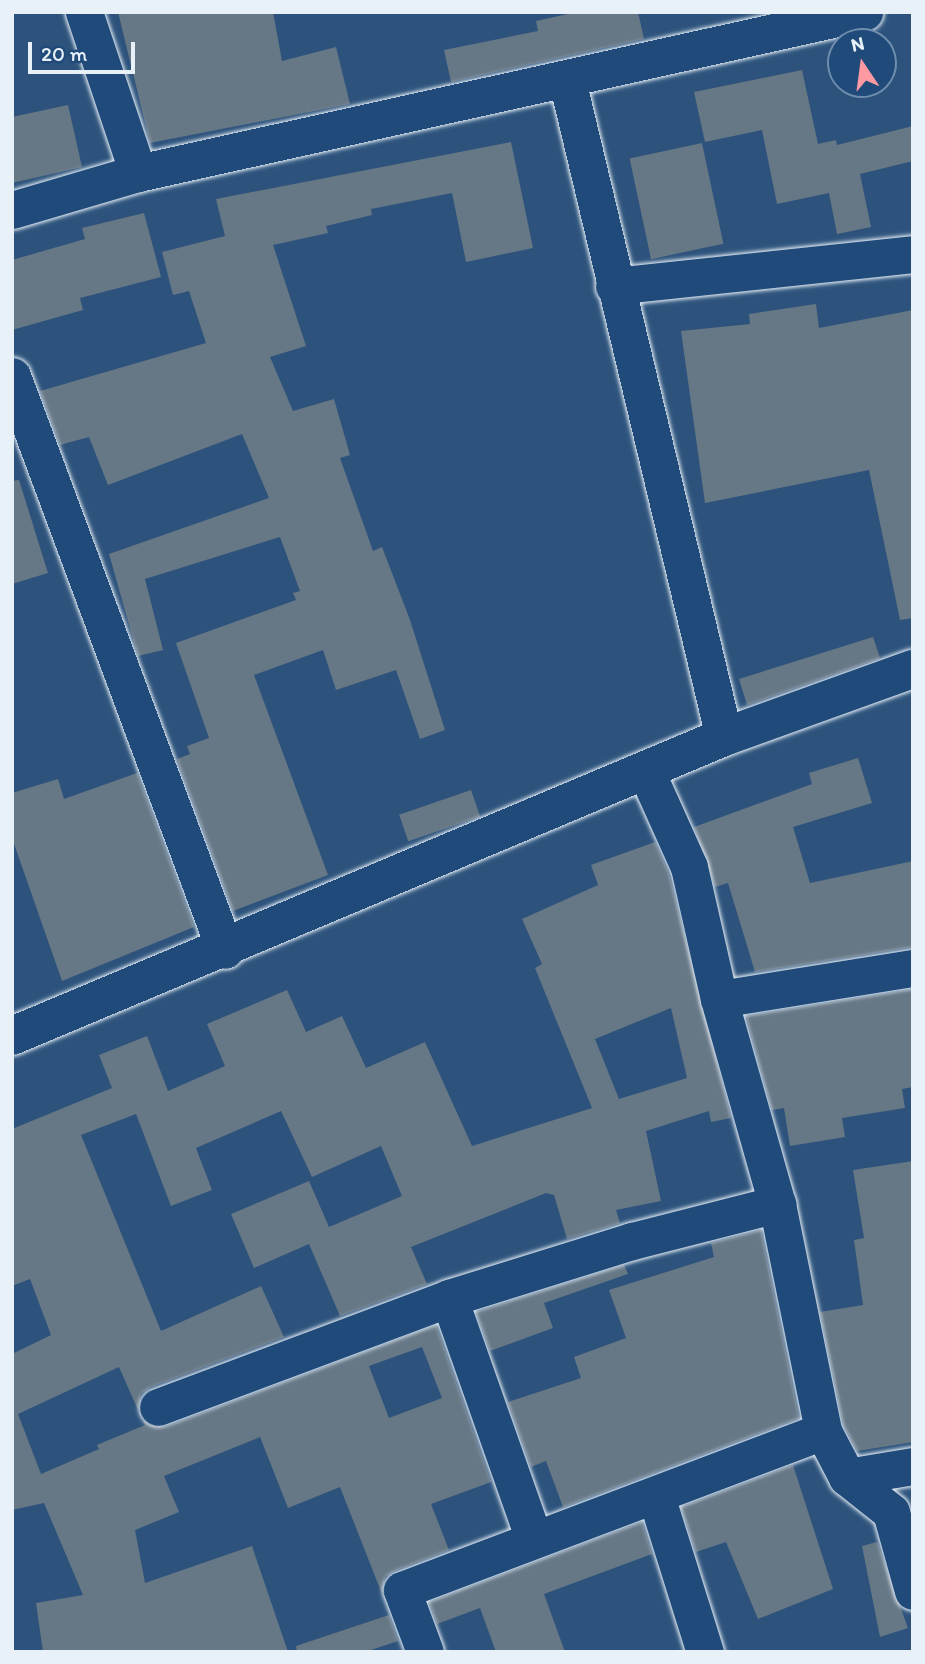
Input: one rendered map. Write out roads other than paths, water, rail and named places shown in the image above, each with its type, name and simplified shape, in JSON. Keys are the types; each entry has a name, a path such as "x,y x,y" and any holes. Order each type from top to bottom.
{"street":[{"path":"83,12 138,173"},
{"path":"12,210 138,173 864,12"},
{"path":"567,80 614,286 724,737"},
{"path":"614,286 913,254"},
{"path":"12,376 225,950"},
{"path":"12,1036 225,950 645,769 724,737 913,669"},
{"path":"645,769 690,867 719,999 778,1204 823,1431 847,1477 891,1512 913,1591"},
{"path":"719,999 913,968"},
{"path":"158,1407 449,1298 632,1241 778,1204"},
{"path":"449,1298 533,1536"},
{"path":"425,1652 402,1590 533,1536 656,1496 823,1431"},
{"path":"847,1477 913,1466"},
{"path":"656,1496 705,1652"}]}
